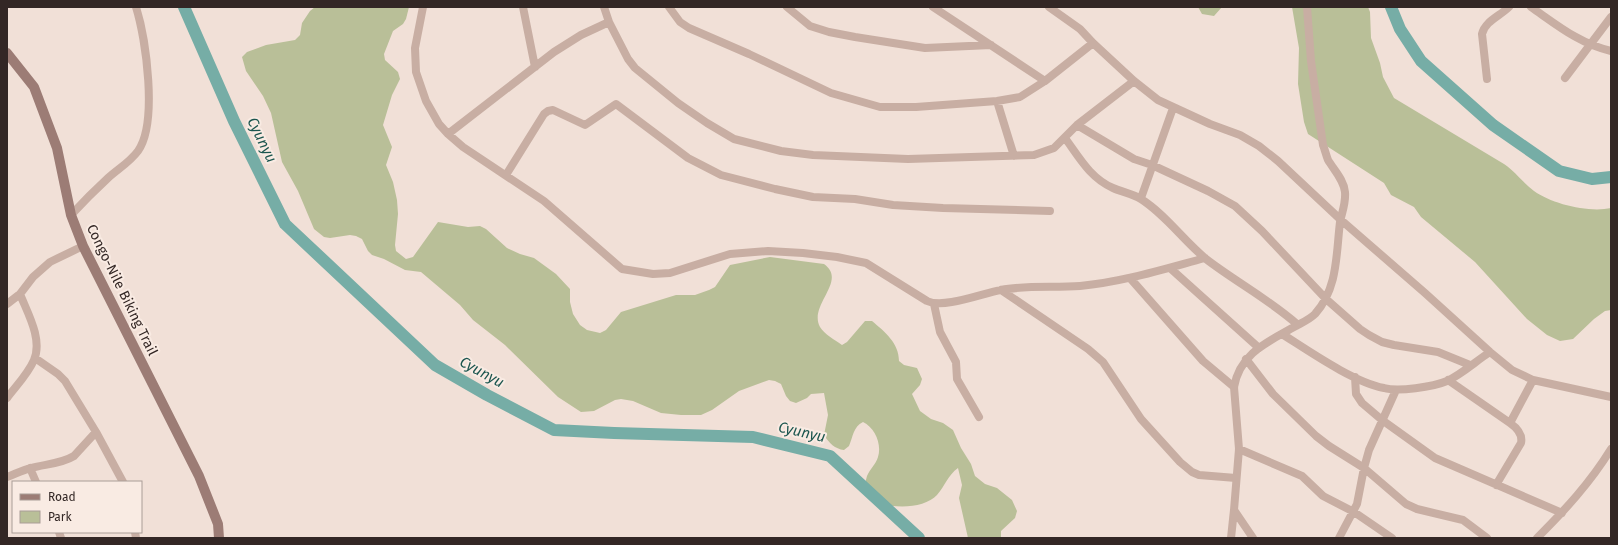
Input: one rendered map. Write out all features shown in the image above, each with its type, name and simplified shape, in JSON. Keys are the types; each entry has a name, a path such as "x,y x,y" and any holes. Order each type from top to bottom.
{"main road":[{"name":"Congo-Nile Biking Trail","path":"7,53 34,87 57,148 71,215 83,246 199,476 218,524 219,538"}],"street":[{"path":"71,215 92,192 127,163 138,151 141,144 149,114 148,86 141,25 136,7"},
{"path":"423,7 415,48 416,72 426,101 439,124 462,147 544,201 622,269 661,275 730,254 768,251 802,253 837,257 866,263 934,304 969,299 1001,290 1079,286 1130,278 1205,258"},
{"path":"523,7 535,67"},
{"path":"604,7 609,22 628,59 635,68 707,123 734,138 781,151 813,155 908,159 1034,155 1054,148 1077,125 1134,81"},
{"path":"669,7 680,22 689,28 749,54 830,93 852,101 880,108 916,108 997,101 1020,97 1045,81 1093,44"},
{"path":"786,7 810,26 829,32 855,37 925,48 991,45"},
{"path":"933,7 1045,81"},
{"path":"1049,7 1080,29 1093,44 1134,81 1158,100 1210,124 1240,135 1259,146 1289,171 1340,220 1512,370 1533,380 1611,397"},
{"path":"1231,538 1239,449 1234,387 1236,377 1246,359 1259,348 1314,315 1326,299 1332,286 1336,270 1340,220 1345,192 1340,178 1327,158 1323,146 1310,60 1307,7"},
{"path":"1488,78 1482,34 1483,29 1486,25 1503,14 1509,7"},
{"path":"1532,7 1568,34 1591,45 1611,51"},
{"path":"1565,78 1611,17"},
{"path":"448,134 554,52 580,35 609,22"},
{"path":"997,101 1014,156"},
{"path":"506,175 544,114 548,111 553,110 585,125 616,104 688,158 721,175 775,189 813,197 856,199 893,205 1050,211"},
{"path":"1141,198 1173,108"},
{"path":"1077,125 1134,159 1152,165 1218,196 1246,215 1326,299 1360,329 1382,342 1438,352 1470,365"},
{"path":"1065,138 1093,175 1112,188 1141,198 1168,221 1205,258 1298,325"},
{"path":"7,304 20,294 33,277 50,262 83,246"},
{"path":"1170,268 1259,348"},
{"path":"1130,278 1202,361 1234,387"},
{"path":"1001,290 1088,349 1103,362 1141,419 1180,462 1192,472 1199,475 1236,478"},
{"path":"7,398 35,358 35,334 20,294"},
{"path":"934,304 940,332 956,362 958,379 979,417"},
{"path":"1282,334 1321,359 1355,377 1383,388 1396,390 1429,386 1448,380 1490,352"},
{"path":"35,358 58,374 65,381 96,432 122,481"},
{"path":"1246,359 1273,394 1316,436 1364,468 1406,504 1463,520 1487,538"},
{"path":"1355,377 1356,394 1358,398 1382,420 1435,458 1562,514"},
{"path":"1448,380 1518,429 1522,440 1496,485"},
{"path":"1510,423 1533,380"},
{"path":"1339,538 1354,512 1364,468 1370,450 1396,390"},
{"path":"7,477 30,468 70,459 96,432"},
{"path":"1239,449 1302,476 1323,496 1354,512 1392,538"},
{"path":"1537,538 1562,514 1596,473 1611,450"},
{"path":"30,468 36,481"},
{"path":"1234,510 1253,538"}],"green space":[{"path":"315,7 409,7 406,19 403,24 393,31 384,54 385,60 398,72 400,79 392,95 383,125 392,147 386,165 393,182 397,200 398,214 395,245 396,251 406,259 413,257 438,222 468,227 480,226 486,229 507,248 534,258 556,274 570,289 570,302 573,314 580,325 587,330 600,333 606,330 621,312 676,295 695,295 715,287 730,265 770,257 824,264 830,271 832,278 819,310 818,319 820,327 842,345 847,342 865,321 872,321 894,343 897,349 899,361 904,365 917,368 922,379 920,385 912,394 920,411 931,419 943,423 953,430 961,448 971,464 975,476 985,484 997,488 1012,500 1017,511 1015,518 1001,531 1001,538 968,538 959,498 962,485 958,468 937,495 922,504 912,506 890,506 871,499 864,494 867,476 878,457 878,442 871,428 863,422 855,429 849,446 844,450 832,445 824,435 828,415 824,393 811,394 807,398 796,403 790,401 786,396 781,384 769,380 739,391 712,410 701,415 661,413 633,401 621,399 615,400 594,411 581,412 558,397 505,345 473,320 460,305 421,272 405,270 384,259 372,255 368,251 362,239 356,236 324,237 314,229 298,191 282,162 271,113 263,96 246,71 242,57 247,52 266,45 295,40 300,35 302,23 310,11"},
{"path":"1198,7 1222,7 1214,16 1202,14"},
{"path":"1292,7 1368,7 1370,12 1371,38 1380,63 1383,77 1394,98 1504,164 1530,188 1542,196 1560,203 1582,208 1611,208 1611,310 1605,311 1594,319 1573,339 1560,341 1547,335 1527,319 1475,262 1421,217 1414,207 1391,195 1384,183 1308,134 1304,122 1298,84 1299,48"}],"waterway":[{"name":"Cyunyu","path":"184,7 234,121 285,224 435,365 487,395 554,430 753,437 830,456 919,538"},
{"path":"1391,7 1400,29 1421,61 1493,125 1559,171 1592,179 1611,177"}]}
